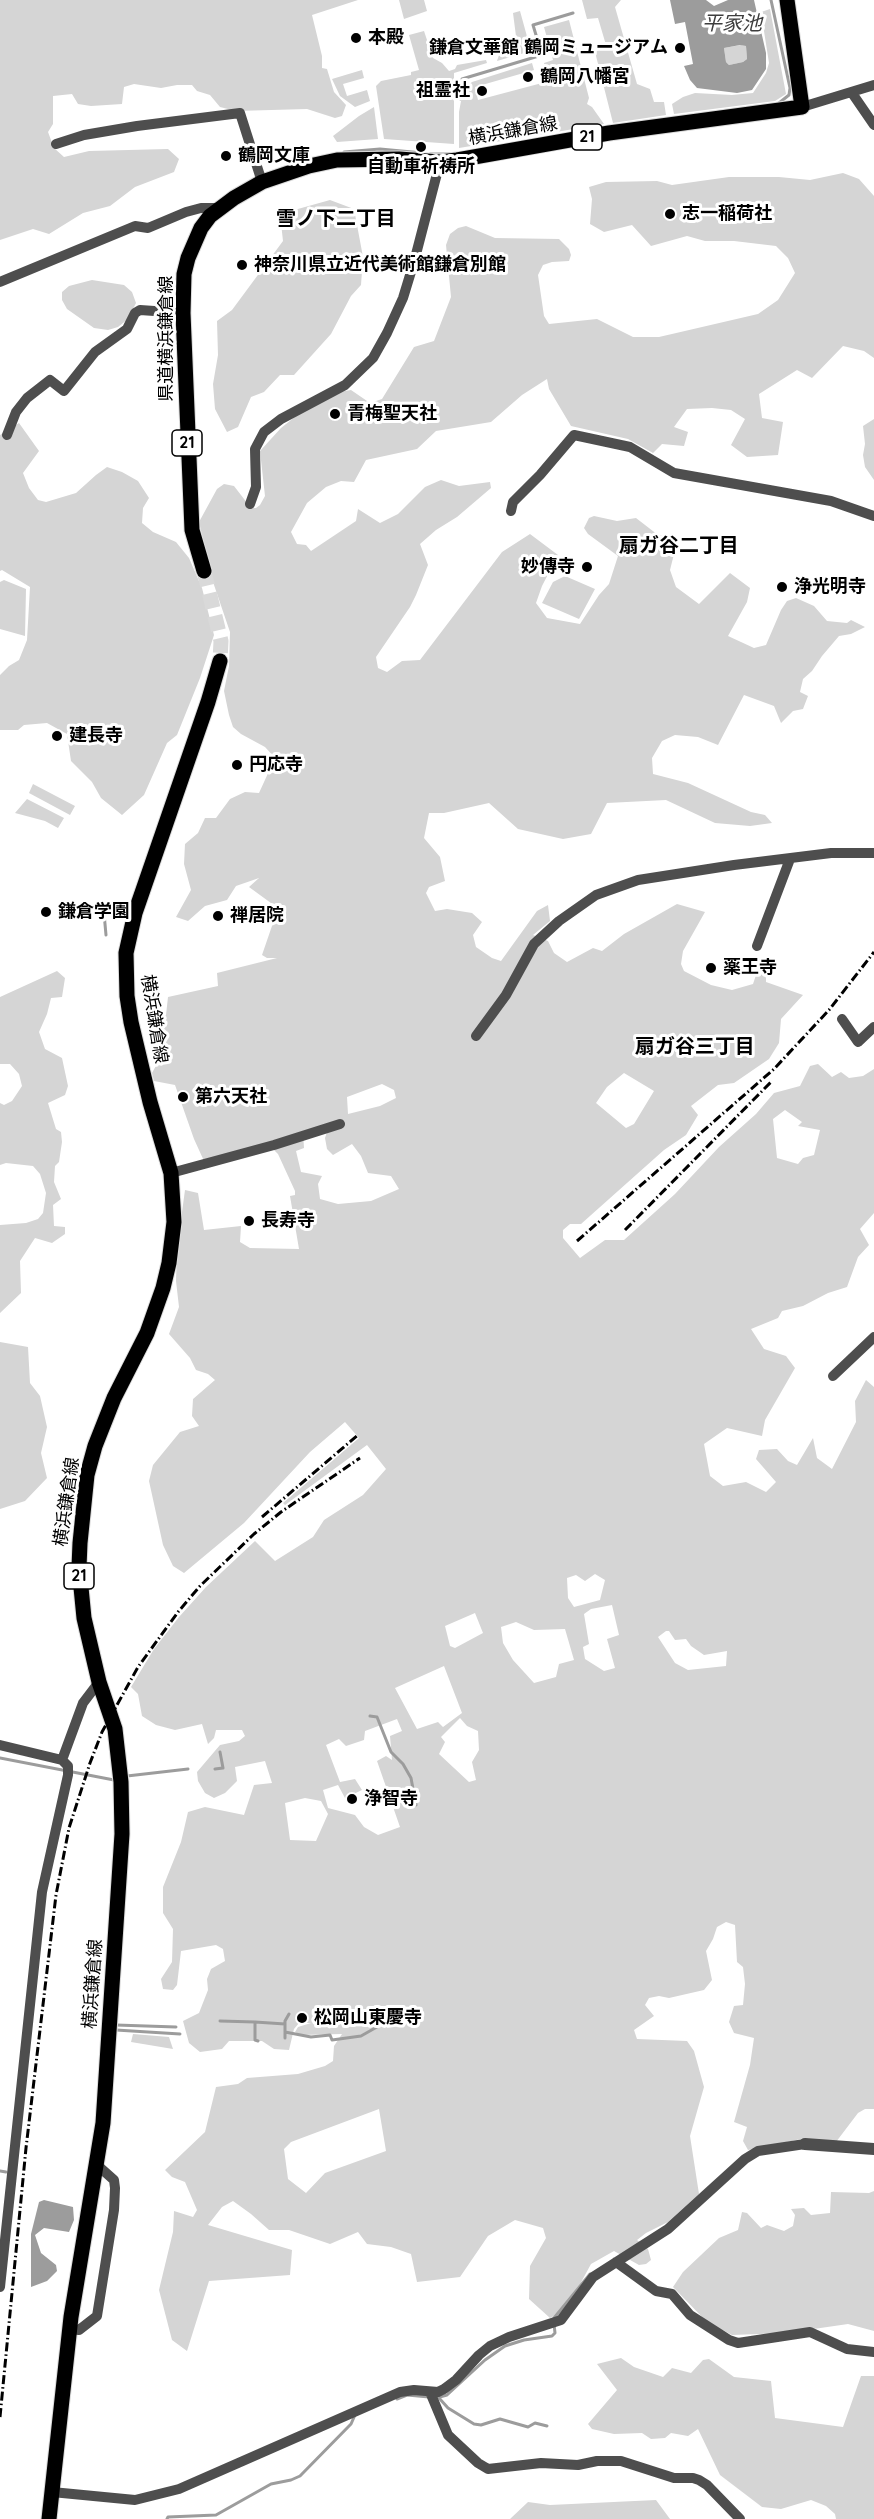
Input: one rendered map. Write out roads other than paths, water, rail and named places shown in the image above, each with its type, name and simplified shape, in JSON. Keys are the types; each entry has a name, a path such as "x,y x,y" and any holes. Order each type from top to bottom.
{"main road":[{"path":"787,0 802,107"},
{"name":"横浜鎌倉線","path":"265,181 309,166 337,160 399,159 440,162 609,133 802,107"},
{"name":"県道横浜鎌倉線","path":"204,571 192,530 183,313 184,274 201,228 218,208 265,181"},
{"name":"横浜鎌倉線","path":"49,2519 69,2329 104,2114 122,1834 121,1782 115,1729 99,1682 86,1627 79,1578 87,1475 95,1446 114,1398 147,1333 163,1288 169,1263 174,1222 171,1173 150,1102 131,1022 127,996 126,953 135,913 220,661"}],"street":[{"path":"802,107 874,85"},
{"path":"852,93 874,125"},
{"path":"56,144 84,135 137,126 240,113 265,181"},
{"path":"250,504 256,487 255,449 264,432 281,419 345,385 373,358 403,298 424,230 440,162"},
{"path":"0,282 135,226 148,228 186,212 201,208 218,208"},
{"path":"7,435 16,412 27,398 50,380 64,391 95,352 127,329 135,313 140,310 183,313"},
{"path":"511,511 513,502 574,435 630,447 674,473 841,503 874,516"},
{"path":"477,1036 506,995 534,944 558,921 596,895 638,880 831,853 874,853"},
{"path":"757,946 790,859"},
{"path":"842,1019 858,1042 874,1027"},
{"path":"171,1173 274,1146 340,1124"},
{"path":"833,1376 874,1337"},
{"path":"0,2287 42,1892 66,1767 83,1703 99,1682"},
{"path":"0,1745 66,1767"},
{"path":"52,2492 135,2500 168,2492 400,2392 414,2390 438,2392 452,2384 490,2346 509,2337 561,2320 593,2277 668,2229 752,2155 776,2146 805,2144 874,2149"},
{"path":"69,2329 80,2330 97,2316 114,2210 114,2180 96,2163"},
{"path":"616,2262 656,2291 672,2294 690,2314 729,2340 738,2343 810,2332 847,2349 874,2352"},
{"path":"430,2392 448,2435 478,2463 488,2469 541,2463 579,2465 597,2461 621,2461 674,2478 699,2480 707,2485 740,2519"}],"water":[{"name":"平家池","path":"670,0 706,0 714,6 728,0 754,0 766,53 766,69 752,90 737,93 697,88 690,80 684,66 693,64 685,22 675,24","holes":["746,46 747,59 729,65 726,62 724,48"]},
{"path":"44,2200 73,2207 74,2220 69,2232 44,2228 35,2235 41,2253 56,2265 57,2271 47,2281 31,2287 31,2234 39,2202"}],"waterway":[{"path":"771,0 790,88 789,95 779,103"},
{"path":"460,99 462,79 542,55 533,25 573,13"},
{"path":"344,152 380,149 423,153"},
{"path":"430,154 450,154"},
{"path":"104,913 106,935"},
{"path":"370,1716 377,1717 391,1752 403,1764 411,1778 416,1805"},
{"path":"215,1769 223,1768 220,1752"},
{"path":"0,1758 114,1780"},
{"path":"127,1776 188,1769"},
{"path":"285,2038 285,2021 289,2014"},
{"path":"285,2032 311,2037 330,2035 332,2040 361,2036 391,2019"},
{"path":"220,2021 255,2022 255,2040 258,2041"},
{"path":"255,2022 285,2024"},
{"path":"116,2025 176,2027"},
{"path":"116,2030 180,2034"},
{"path":"0,2171 6,2172"},
{"path":"554,2318 590,2274"},
{"path":"436,2398 447,2395 485,2360 505,2346 524,2340 552,2336 555,2333 554,2324"},
{"path":"397,2399 407,2395 429,2397"},
{"path":"439,2398 448,2408 474,2424 481,2425 500,2419 528,2427 535,2423 547,2426"},
{"path":"167,2519 168,2517 216,2515 271,2484 300,2476 351,2424 355,2415"}],"tunnel":[{"path":"204,571 221,641 220,661"}],"railway":[{"path":"577,1241 774,1069 829,1010 874,952"},
{"path":"625,1230 771,1082"},
{"path":"262,1517 358,1435"},
{"path":"0,2417 26,2148 56,1895 69,1828 90,1763 102,1732 138,1667 200,1586 254,1534 281,1512 360,1458"}],"place":[{"name":"本殿","path":"356,38"},
{"name":"鎌倉文華館 鶴岡ミュージアム","path":"680,48"},
{"name":"鶴岡八幡宮","path":"528,77"},
{"name":"祖霊社","path":"482,91"},
{"name":"自動車祈祷所","path":"421,147"},
{"name":"鶴岡文庫","path":"226,156"},
{"name":"志一稲荷社","path":"670,214"},
{"name":"神奈川県立近代美術館鎌倉別館","path":"242,265"},
{"name":"青梅聖天社","path":"335,414"},
{"name":"妙傳寺","path":"587,567"},
{"name":"浄光明寺","path":"782,587"},
{"name":"建長寺","path":"57,736"},
{"name":"円応寺","path":"237,765"},
{"name":"鎌倉学園","path":"46,912"},
{"name":"禅居院","path":"218,916"},
{"name":"薬王寺","path":"711,968"},
{"name":"第六天社","path":"183,1097"},
{"name":"長寿寺","path":"249,1221"},
{"name":"浄智寺","path":"352,1799"},
{"name":"松岡山東慶寺","path":"302,2018"}],"district":[{"name":"雪ノ下二丁目","path":"336,219"},
{"name":"扇ガ谷二丁目","path":"679,546"},
{"name":"扇ガ谷三丁目","path":"695,1047"}]}
